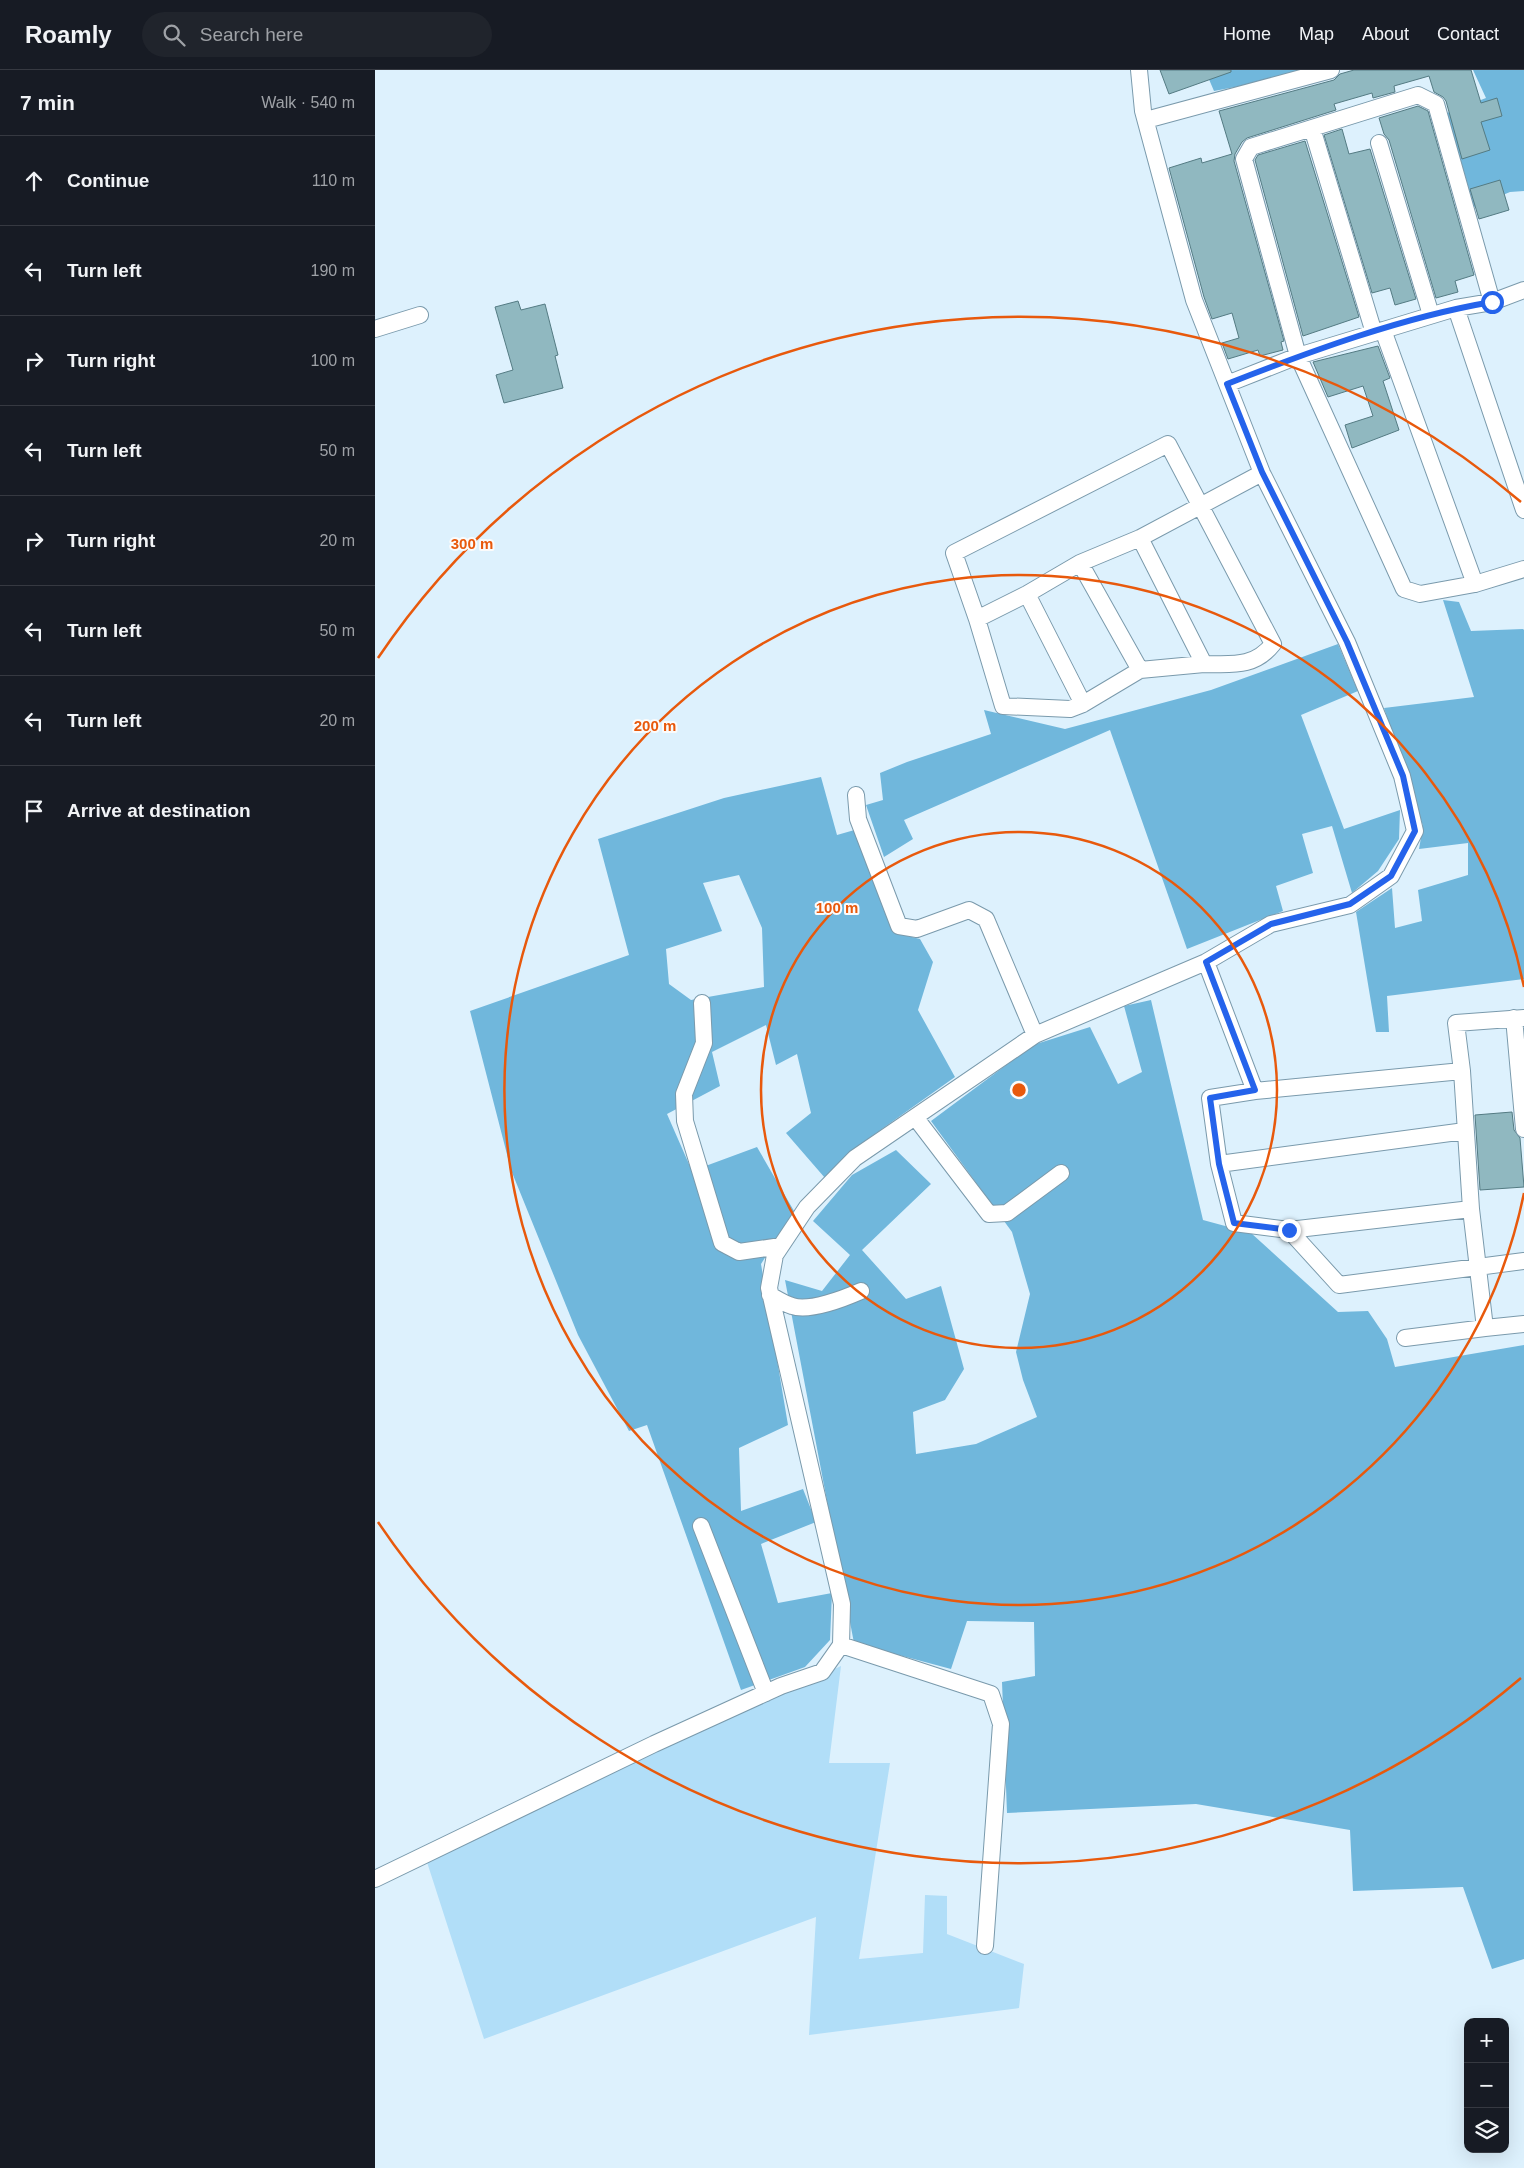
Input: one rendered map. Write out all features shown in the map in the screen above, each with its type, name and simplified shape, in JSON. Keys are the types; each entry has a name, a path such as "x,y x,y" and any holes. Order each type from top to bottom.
{"street":[{"path":"375,1879 654,1744 766,1693 822,1672 841,1645 843,1604 769,1288 775,1255 807,1207 855,1158 1035,1035 1206,962 1271,924 1350,904 1391,876 1415,831 1403,776 1347,642 1262,472 1194,300 1146,120 1139,70"},
{"path":"1146,120 1331,70"},
{"path":"1492,302 1436,104 1417,94 1251,146 1244,159 1298,356 1404,589 1420,594 1475,584 1524,569"},
{"path":"1312,128 1379,331 1475,584"},
{"path":"1379,143 1431,315"},
{"path":"1227,384 1298,356 1456,308 1492,302 1524,290"},
{"path":"1456,308 1524,510"},
{"path":"375,329 420,315"},
{"path":"1168,444 1273,644 1267,651 1247,664 1204,664 1140,670 1083,704 1070,709 1003,706 977,618 954,554 1168,444"},
{"path":"977,618 1027,594 1080,563 1140,538 1262,472"},
{"path":"1140,538 1204,664"},
{"path":"1080,563 1140,670"},
{"path":"1027,594 1083,704"},
{"path":"856,795 858,819 899,926 917,929 969,910 986,919 1035,1035"},
{"path":"1206,962 1255,1090"},
{"path":"703,1003 704,1043 684,1094 685,1121 722,1242 739,1252 781,1246"},
{"path":"1485,1328 1471,1209 1462,1071 1456,1023 1519,1018 1524,1129"},
{"path":"1462,1071 1255,1090 1210,1098 1219,1164 1234,1223 1289,1230 1471,1209"},
{"path":"915,1117 989,1214 1007,1213 1061,1173"},
{"path":"1219,1164 1465,1131"},
{"path":"1289,1230 1339,1286 1524,1260"},
{"path":"770,1295 793,1307 810,1307 851,1296 861,1290"},
{"path":"1405,1338 1524,1324"},
{"path":"701,1526 766,1693"},
{"path":"841,1645 991,1694 1001,1724 985,1946"}],"shaded area":[{"path":"1205,70 1324,70 1214,91"},
{"path":"1473,70 1524,70 1524,191 1510,192 1474,207 1447,113 1486,98"},
{"path":"1443,600 1459,602 1471,631 1524,630 1524,979 1387,996 1389,1032 1376,1032 1356,912 1392,888 1395,928 1422,921 1418,890 1468,875 1468,843 1419,849 1423,826 1384,708 1474,697"},
{"path":"1338,644 1358,691 1301,715 1344,829 1400,810 1399,839 1378,871 1352,893 1332,826 1302,834 1313,873 1276,886 1283,911 1187,949 1110,730 904,820 913,839 884,857 866,805 883,800 880,773 991,734 984,710 1065,729 1211,690"},
{"path":"821,777 837,835 858,829 900,934 920,939 933,962 918,1010 955,1077 865,1141 825,1178 786,1133 811,1113 797,1054 776,1065 766,1025 712,1052 720,1086 667,1114 692,1171 757,1147 794,1211 761,1264 788,1425 739,1448 741,1511 803,1489 816,1522 761,1544 778,1603 832,1593 830,1640 805,1667 741,1690 647,1425 629,1431 578,1335 511,1170 470,1011 629,955 598,839 724,798","holes":["739,875 762,928 764,987 691,1000 669,984 666,949 722,931 703,883"]},
{"path":"1151,1000 1203,1220 1251,1233 1338,1312 1368,1311 1387,1339 1395,1367 1524,1345 1524,1959 1492,1969 1463,1887 1353,1891 1350,1830 1196,1804 1007,1813 1002,1682 1035,1676 1034,1622 967,1621 951,1669 854,1643 785,1280 822,1291 850,1255 813,1221 852,1175 896,1150 931,1184 862,1250 906,1299 941,1286 964,1369 945,1400 913,1412 916,1454 976,1444 1037,1417 1023,1380 1016,1352 1030,1294 1012,1232 931,1121 1033,1045 1090,1027 1118,1084 1142,1072 1124,1006"},
{"path":"841,1666 829,1763 890,1763 859,1959 923,1953 925,1895 947,1896 947,1934 1024,1964 1019,2008 809,2035 816,1917 484,2039 426,1859"}],"building":[{"path":"1160,70 1231,70 1231,72 1169,94"},
{"path":"1354,70 1471,70 1481,103 1497,98 1502,116 1481,122 1490,150 1462,159 1446,101 1434,92 1429,76 1394,86 1395,92 1373,98 1372,93 1334,104 1336,110 1247,138 1242,142 1235,154 1234,161 1284,341 1281,342 1283,350 1260,356 1258,350 1228,359 1222,343 1239,338 1232,313 1212,319 1204,297 1169,168 1201,158 1202,163 1232,154 1219,111 1334,80 1340,74"},
{"path":"1418,106 1428,111 1474,275 1455,281 1458,292 1436,298 1389,140 1384,134 1379,118"},
{"path":"1342,129 1349,154 1370,149 1416,299 1395,305 1390,288 1372,293 1324,135"},
{"path":"1305,141 1359,317 1303,336 1255,160 1258,155"},
{"path":"1500,180 1509,210 1479,219 1470,189"},
{"path":"518,301 521,310 545,304 558,355 555,356 563,388 504,403 496,375 513,370 495,307"},
{"path":"1378,346 1390,378 1383,381 1399,430 1352,448 1345,425 1373,416 1363,386 1328,397 1313,362"},
{"path":"1512,1112 1514,1130 1520,1138 1524,1187 1480,1190 1475,1115"}],"route":[{"path":"1289,1230 1234,1223 1219,1164 1210,1098 1255,1090 1206,962 1271,924 1350,904 1391,876 1415,831 1403,776 1347,642 1262,472 1227,384 1298,356 1374,332 1456,308 1492,302"}]}
